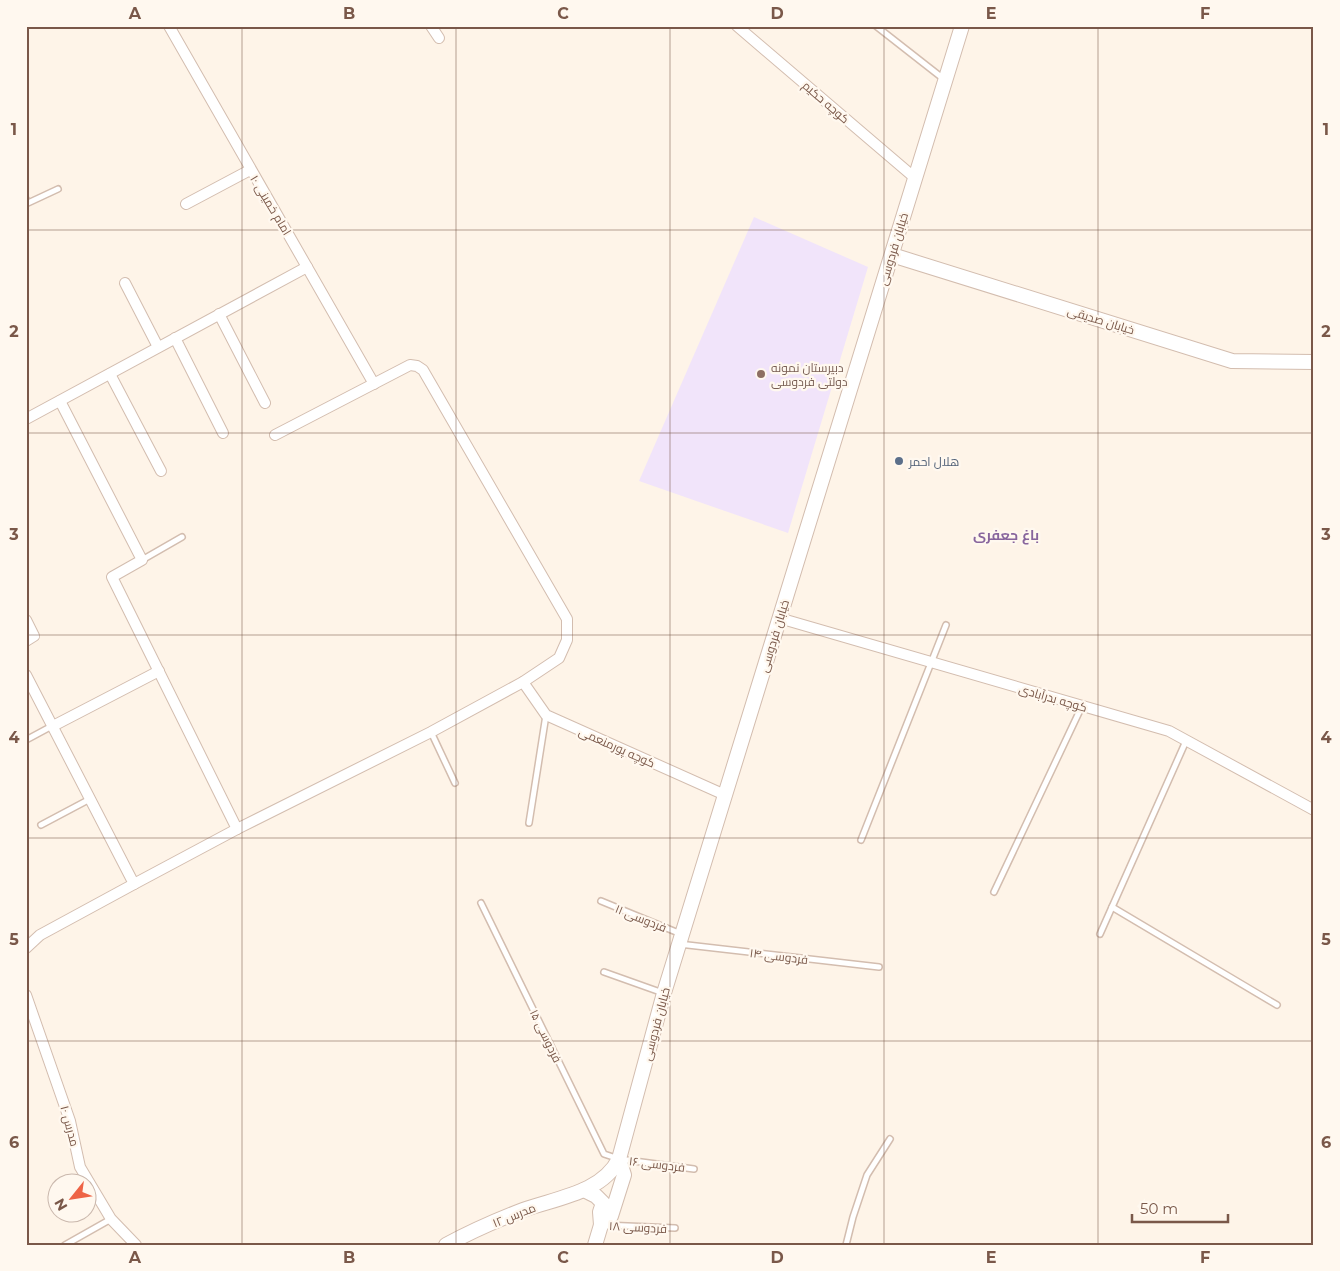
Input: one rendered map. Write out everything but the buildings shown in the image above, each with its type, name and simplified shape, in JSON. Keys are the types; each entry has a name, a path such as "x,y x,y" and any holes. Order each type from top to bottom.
{"street":[{"name":"امام خمینی ۱۰","path":"169,26 374,384"},
{"path":"431,26 439,38"},
{"name":"کوچه حکیم","path":"737,26 915,178"},
{"name":"خیابان فردوسی","path":"594,1245 601,1225 610,1216 624,1175 619,1159 664,993 962,26"},
{"path":"186,204 250,170"},
{"name":"خیابان صدیقی","path":"892,254 1232,361 1314,362"},
{"path":"26,419 307,267"},
{"path":"125,283 158,347"},
{"path":"219,314 265,403"},
{"path":"175,338 223,433"},
{"path":"26,948 40,935 237,829 431,732 523,682 559,658 567,640 566,619 423,370 417,366 410,365 275,435"},
{"path":"110,374 161,471"},
{"path":"60,401 142,560 112,577 237,829"},
{"name":"کوچه بدرآبادی","path":"779,618 1169,731 1314,810"},
{"path":"26,620 34,636 26,641"},
{"path":"53,726 159,671"},
{"path":"26,675 134,884"},
{"path":"523,682 546,715"},
{"name":"کوچه پورمنعمی","path":"546,715 725,795"},
{"name":"مدرس ۱۰","path":"26,994 70,1120 80,1168 100,1203 136,1245"},
{"name":"مدرس ۱۲","path":"446,1245 522,1210 584,1190 613,1171 619,1159"},
{"path":"584,1190 603,1202 600,1212 601,1225"}],"lane":[{"path":"876,26 946,80"},
{"path":"26,199 28,203 58,188"},
{"path":"142,560 182,537"},
{"path":"862,840 946,625"},
{"path":"994,892 1082,706"},
{"path":"529,823 546,715"},
{"path":"26,740 53,726"},
{"path":"431,732 454,783"},
{"path":"1100,934 1186,741"},
{"path":"41,825 90,799"},
{"name":"فردوسی ۱۱","path":"601,901 680,939"},
{"name":"فردوسی ۱۵","path":"481,902 604,1154 619,1159"},
{"path":"1112,907 1277,1005"},
{"name":"فردوسی ۱۴","path":"680,939 879,967"},
{"path":"604,972 664,993"},
{"path":"846,1245 867,1175 890,1139"},
{"name":"فردوسی ۱۶","path":"619,1159 694,1169"},
{"path":"65,1245 112,1219"},
{"name":"فردوسی ۱۸","path":"601,1225 675,1228"}],"shaded area":[{"name":"دبیرستان نمونه دولتی فردوسی","path":"754,217 868,267 788,533 639,481"}],"place":[{"name":"دبیرستان نمونه دولتی فردوسی","path":"761,374"},
{"name":"هلال احمر","path":"899,461"}],"district":[{"name":"باغ جعفری","path":"1006,535"}]}
